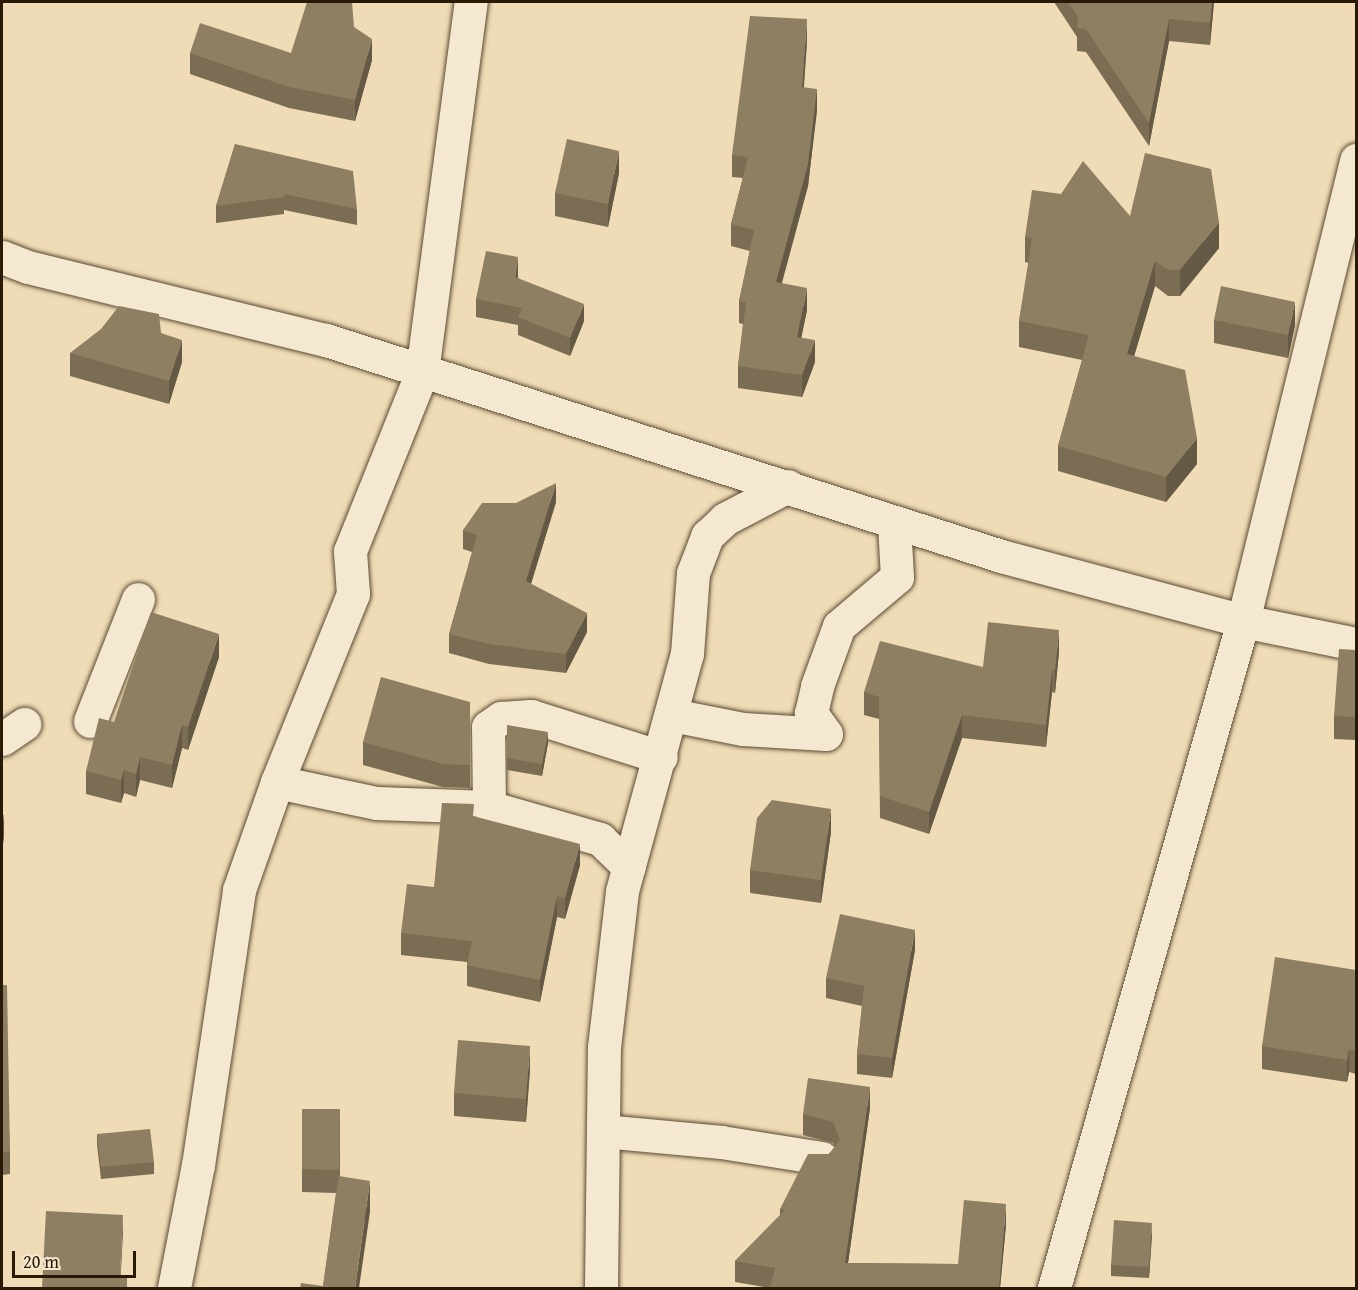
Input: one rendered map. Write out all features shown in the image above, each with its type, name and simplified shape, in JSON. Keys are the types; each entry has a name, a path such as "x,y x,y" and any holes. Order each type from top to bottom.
{"street":[{"path":"174,1288 198,1165 239,890 277,782 352,594 350,551 422,372 471,2"},
{"path":"1054,1288 1243,621 1356,159"},
{"path":"2,256 28,267 326,340 788,486 894,524 1243,621 1356,644"},
{"path":"601,1288 604,1047 622,891 662,757 687,654 693,573 707,536 725,519 788,486"},
{"path":"672,715 743,729 826,734 812,712 817,686 839,626 897,577 894,524"},
{"path":"90,721 138,599"},
{"path":"489,807 488,727 501,718 531,716 662,757"},
{"path":"277,782 377,803 489,807 600,838 629,867"},
{"path":"603,1131 721,1142 822,1158"}],"building":[{"path":"307,2 352,2 354,27 372,39 355,100 289,87 190,53 200,23 291,53"},
{"path":"1068,2 1212,2 1210,23 1169,19 1149,123 1086,29 1077,28 1078,17"},
{"path":"750,16 807,19 802,87 817,89 808,164 776,282 807,288 797,337 815,340 802,375 738,366 746,303 739,301 754,230 731,224 748,157 732,155"},
{"path":"567,139 619,151 608,204 555,193"},
{"path":"235,144 353,171 357,209 284,194 284,197 216,206"},
{"path":"1145,153 1211,169 1219,222 1180,270 1168,270 1155,261 1127,354 1185,370 1197,438 1166,477 1058,446 1089,335 1019,321 1032,238 1025,237 1032,190 1061,194 1083,161 1130,216"},
{"path":"486,251 518,257 515,277 584,304 570,338 518,317 522,308 476,299"},
{"path":"1221,286 1295,302 1288,335 1214,320"},
{"path":"119,306 159,314 161,333 182,340 169,381 70,353 101,329"},
{"path":"556,483 526,581 587,613 566,654 489,644 449,634 477,535 463,530 482,503 516,503"},
{"path":"151,612 219,634 188,727 182,725 172,765 140,757 136,774 124,770 121,780 86,771 99,718 114,722"},
{"path":"988,622 1059,630 1046,725 962,715 929,812 880,796 879,697 864,692 880,641 983,667"},
{"path":"1339,649 1356,650 1356,717 1334,716"},
{"path":"381,677 470,702 470,765 443,764 363,742"},
{"path":"507,725 548,732 542,764 507,758"},
{"path":"772,800 831,809 821,880 750,870 757,818"},
{"path":"442,803 474,804 473,816 580,844 565,898 557,896 540,980 467,965 472,941 401,933 407,884 434,887"},
{"path":"840,914 915,930 892,1058 857,1054 864,986 826,978"},
{"path":"1275,957 1356,970 1356,1051 1349,1049 1347,1060 1262,1046"},
{"path":"2,985 7,985 10,1151 2,1153"},
{"path":"458,1040 530,1046 526,1099 454,1093"},
{"path":"808,1078 870,1087 845,1263 958,1264 964,1200 1006,1204 999,1288 770,1288 775,1268 735,1261 785,1210 780,1209 808,1154 829,1154 840,1140 833,1122 803,1114"},
{"path":"302,1109 340,1109 339,1170 302,1169"},
{"path":"150,1129 154,1162 101,1167 97,1134"},
{"path":"339,1176 370,1181 355,1288 300,1288 301,1283 323,1286"},
{"path":"46,1211 123,1215 120,1277 127,1278 127,1288 42,1288"},
{"path":"1114,1220 1152,1223 1149,1267 1111,1265"}]}
